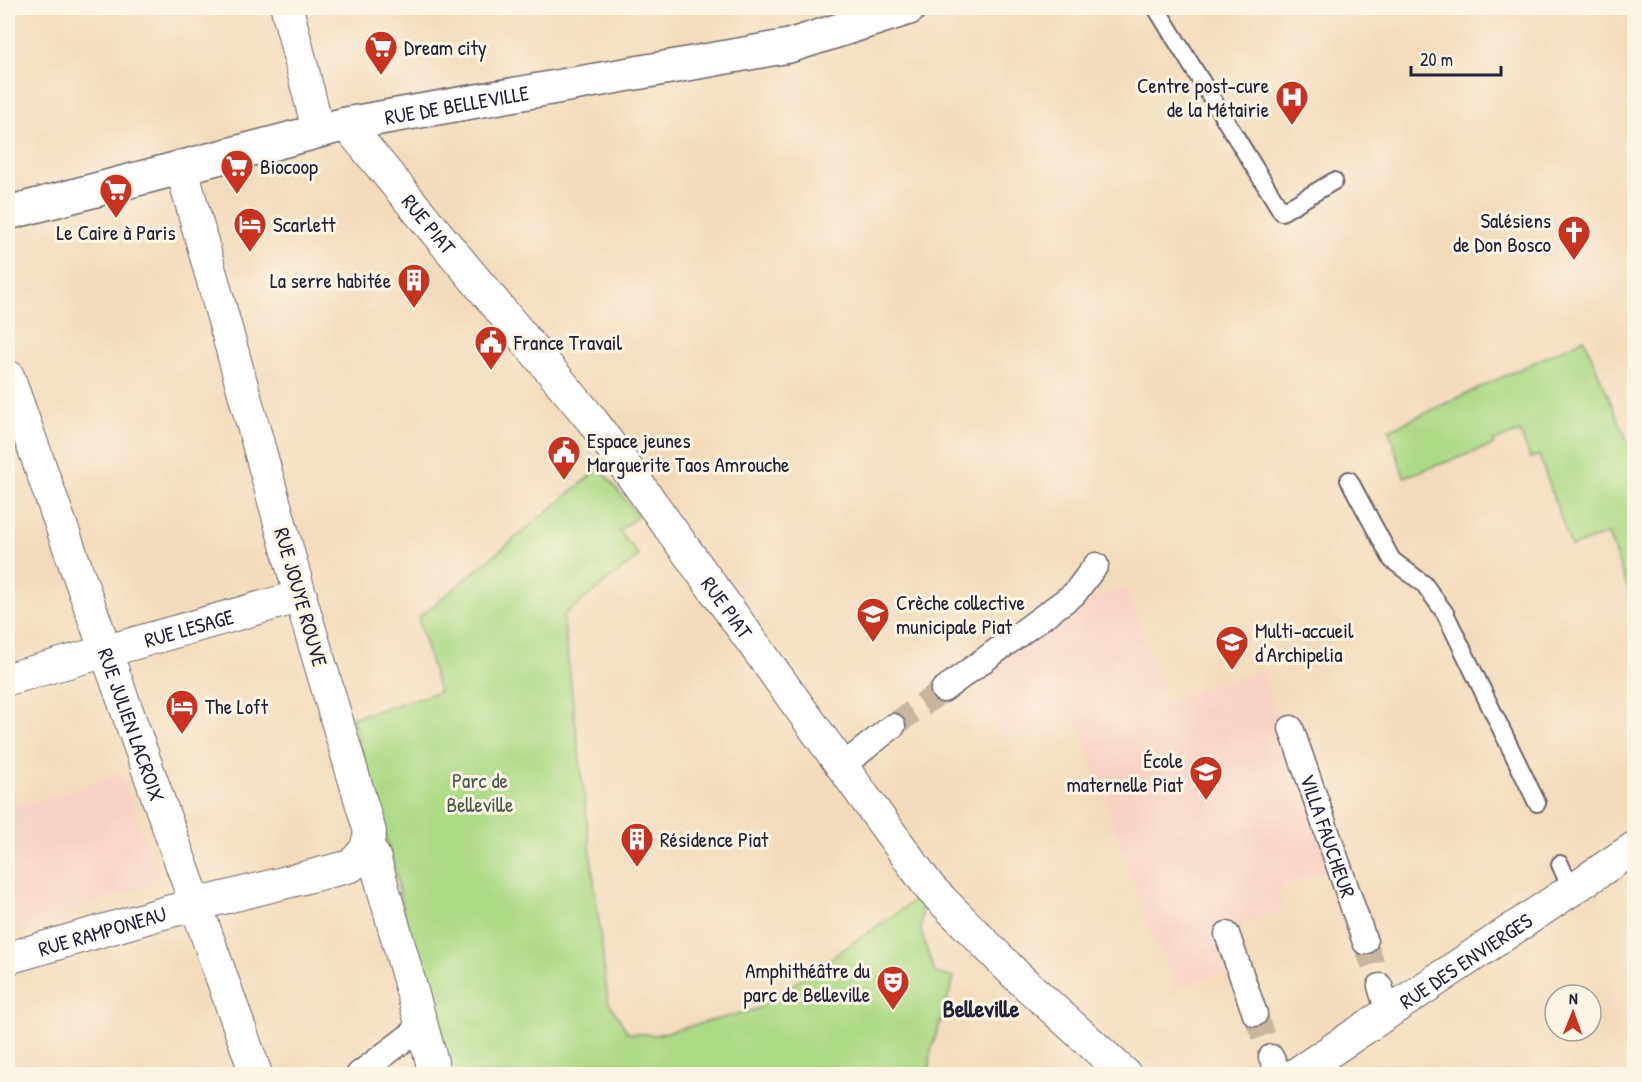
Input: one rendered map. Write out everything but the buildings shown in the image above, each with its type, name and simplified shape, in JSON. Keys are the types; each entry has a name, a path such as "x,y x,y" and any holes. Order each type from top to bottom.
{"street":[{"path":"287,8 332,127"},
{"name":"RUE DE BELLEVILLE","path":"8,213 332,127 789,46 909,8"},
{"name":"RUE PIAT","path":"332,127 591,419 930,888 1018,977 1125,1074"},
{"name":"RUE JOUYE ROUVE","path":"181,166 300,596 370,832 366,849"},
{"name":"RUE JULIEN LACROIX","path":"8,376 256,1074"},
{"path":"943,690 1074,594 1096,565"},
{"name":"RUE LESAGE","path":"8,679 300,596"},
{"path":"841,767 893,726"},
{"name":"VILLA FAUCHEUR","path":"1291,728 1365,942"},
{"name":"RUE DES ENVIERGES","path":"1282,1069 1566,877 1635,848"},
{"path":"196,905 351,866 366,849 374,856 432,1062 432,1074"},
{"name":"RUE RAMPONEAU","path":"8,958 196,905"},
{"path":"1227,934 1255,1014"},
{"path":"359,1074 421,1027"}],"lane":[{"path":"1158,11 1282,212 1334,181"},
{"path":"1349,480 1392,560 1424,584 1445,614 1537,803"}],"shaded area":[{"name":"École maternelle Piat","path":"1127,588 1166,700 1262,670 1330,871 1277,889 1284,910 1233,927 1230,970 1175,990 1160,946 1156,947 1070,699 996,741 991,697 979,678 1082,602"},
{"path":"121,774 157,873 151,885 8,930 8,810"}],"green space":[{"path":"1584,339 1634,456 1634,606 1608,534 1571,547 1539,455 1530,458 1520,432 1494,441 1494,445 1404,477 1389,430"},
{"name":"Parc de Belleville","path":"600,468 638,516 619,531 639,556 563,616 608,1001 628,1033 656,1035 757,1009 918,898 922,909 921,932 935,973 954,978 930,1054 930,1074 449,1074 408,937 396,874 352,718 439,692 418,618"}],"tunnel":[{"path":"893,726 943,690"},
{"path":"1365,942 1380,986"},
{"path":"1255,1014 1271,1057"}],"place":[{"name":"Dream city","path":"381,76"},
{"name":"Centre post-cure de la Métairie","path":"1292,126"},
{"name":"Biocoop","path":"237,195"},
{"name":"Le Caire à Paris","path":"116,219"},
{"name":"Scarlett","path":"250,253"},
{"name":"Salésiens de Don Bosco","path":"1574,261"},
{"name":"La serre habitée","path":"414,309"},
{"name":"France Travail","path":"491,371"},
{"name":"Espace jeunes Marguerite Taos Amrouche","path":"564,481"},
{"name":"Crèche collective municipale Piat","path":"873,643"},
{"name":"Multi-accueil d'Archipelia","path":"1232,671"},
{"name":"The Loft","path":"182,735"},
{"name":"École maternelle Piat","path":"1206,801"},
{"name":"Résidence Piat","path":"637,868"},
{"name":"Amphithéâtre du parc de Belleville","path":"893,1011"}],"district":[{"name":"Belleville","path":"981,1008"}]}
